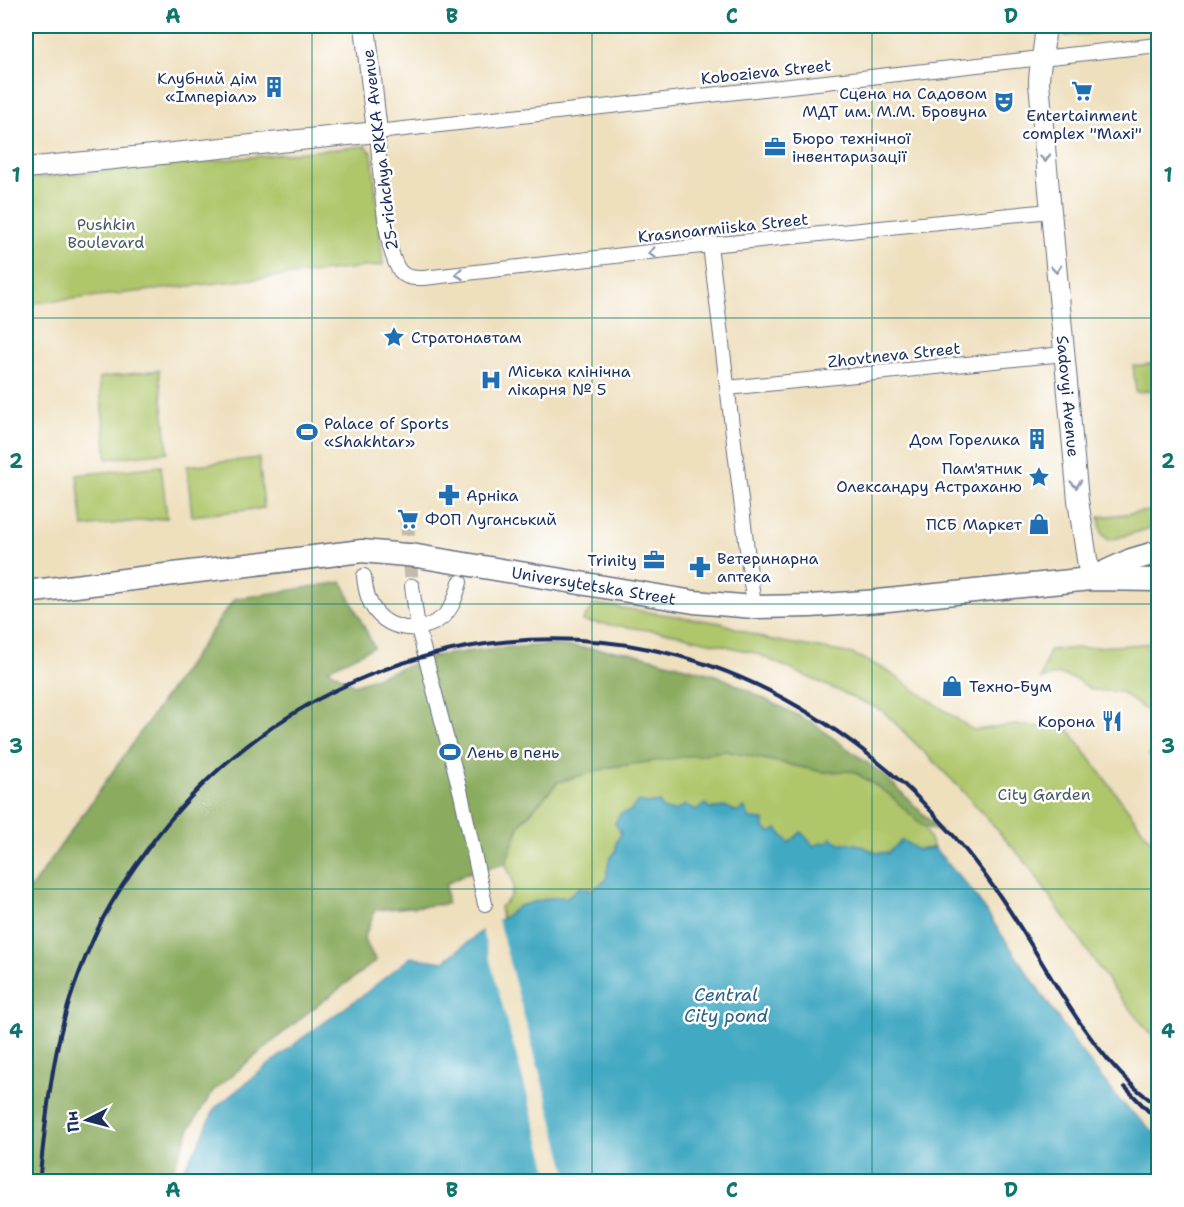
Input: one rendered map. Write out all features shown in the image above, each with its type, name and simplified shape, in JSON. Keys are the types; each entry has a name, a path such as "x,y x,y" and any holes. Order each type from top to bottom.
{"main road":[{"name":"Universytetska Street","path":"26,592 362,551 417,556 694,602 754,607 811,606 1090,579 1131,560 1158,552"},
{"path":"1090,579 1158,580"}],"street":[{"name":"25-richchya RKKA Avenue","path":"365,26 388,238 393,261 401,273"},
{"name":"Sadovyi Avenue","path":"1045,26 1045,44 1041,58 1039,83 1078,504 1090,579"},
{"name":"Kobozieva Street","path":"377,132 1158,45"},
{"path":"26,168 377,132"},
{"name":"Krasnoarmiiska Street","path":"401,273 409,278 424,278 710,245 1050,211"},
{"path":"710,245 754,607"},
{"name":"Zhovtneva Street","path":"727,388 1064,354"},
{"path":"364,576 368,599 376,612 387,622 400,628 430,625 442,617 452,606 459,582"},
{"path":"412,586 418,628 461,794 485,904"}],"green space":[{"path":"1065,26 1158,26 1066,36"},
{"name":"Pushkin Boulevard","path":"365,146 372,153 383,265 26,304 26,179"},
{"path":"1158,363 1158,390 1136,392 1133,366"},
{"path":"159,370 168,452 107,459 99,378"},
{"path":"259,458 264,508 192,516 187,466"},
{"path":"161,466 167,518 83,527 77,475"},
{"path":"1158,510 1158,526 1108,540 1102,534 1099,517"},
{"path":"342,582 374,647 328,669 354,685 435,656 496,648 552,645 629,652 719,676 811,722 884,775 941,832 924,827 889,794 853,771 823,772 726,751 611,767 558,782 520,824 505,864 470,872 446,884 447,904 375,910 364,939 376,961 306,1014 213,1091 191,1126 168,1181 26,1182 26,895 234,599"},
{"name":"City Garden","path":"595,604 721,623 766,639 853,654 886,670 973,730 1017,725 1068,729 1158,850 1158,1043 1113,988 1028,865 960,788 883,711 755,653 671,633 582,621"},
{"path":"1158,643 1158,767 1149,755 1157,737 1153,716 1121,692 1092,690 1077,680 1060,674 1041,679 1049,650"},
{"path":"726,750 823,772 853,771 889,794 924,827 934,848 877,853 857,844 839,843 831,838 827,844 814,846 789,843 777,829 771,833 726,807 621,813 615,823 621,833 616,843 616,851 609,860 606,880 592,890 580,887 567,897 550,898 519,906 502,919 500,907 510,897 513,887 505,864 520,824 558,782 611,767"}],"water":[{"name":"Central City pond","path":"639,801 647,804 660,802 662,809 675,811 685,805 697,810 705,804 711,809 726,807 738,812 744,807 750,819 764,820 764,828 771,833 777,829 789,843 801,832 814,846 822,842 827,843 831,838 840,843 857,844 877,853 888,853 902,840 918,850 934,848 972,891 1079,1049 1120,1101 1158,1136 1158,1182 176,1182 199,1143 215,1108 301,1039 411,957 443,962 493,922 502,919 519,906 550,898 567,897 580,887 592,890 606,880 609,860 616,851 616,843 621,833 615,823 621,813 629,812"}],"pier":[{"path":"497,917 569,1181 551,1181 481,927"}],"tunnel":[{"path":"407,521 412,586"}],"railway":[{"path":"39,1182 58,1042 80,971 102,920 123,885 146,851 192,795 246,747 304,707 368,676 435,654 505,642 577,640 649,649 679,656 737,676 765,689 819,719 844,736 905,785 954,836 997,892 1094,1042 1133,1086 1158,1106"},
{"path":"1125,1087 1158,1121"}],"place":[{"name":"Клубний дім «Імперіал»","path":"274,87"},
{"name":"Entertainment complex \"Maxi\"","path":"1082,91"},
{"name":"Сцена на Садовом МДТ им. М.М. Бровуна","path":"1004,102"},
{"name":"Бюро технічної інвентаризації","path":"775,147"},
{"name":"Стратонавтам","path":"394,337"},
{"name":"Міська клінічна лікарня № 5","path":"491,380"},
{"name":"Palace of Sports «Shakhtar»","path":"307,432"},
{"name":"Дом Горелика","path":"1037,439"},
{"name":"Пам'ятник Олександру Астраханю","path":"1039,477"},
{"name":"Арніка","path":"449,495"},
{"name":"ФОП Луганський","path":"408,519"},
{"name":"ПСБ Маркет","path":"1039,524"},
{"name":"Trinity","path":"654,560"},
{"name":"Ветеринарна аптека","path":"700,567"},
{"name":"Техно-Бум","path":"952,686"},
{"name":"Корона","path":"1112,721"},
{"name":"Лень в пень","path":"450,752"}]}
